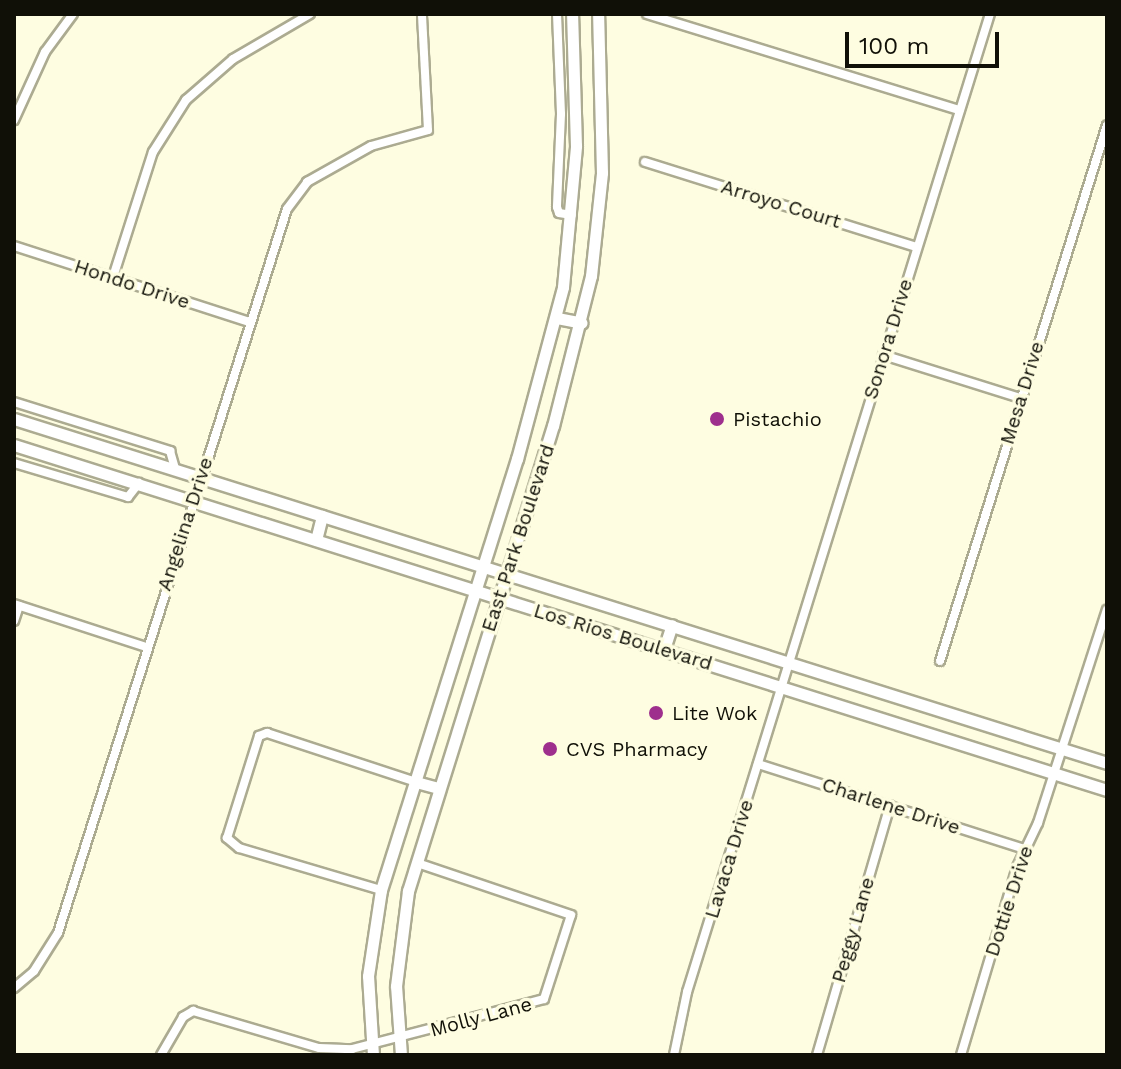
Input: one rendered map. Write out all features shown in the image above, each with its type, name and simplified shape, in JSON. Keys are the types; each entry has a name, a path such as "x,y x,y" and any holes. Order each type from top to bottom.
{"main road":[{"name":"East Park Boulevard","path":"372,1051 368,976 381,890 557,318 572,215 572,14"},
{"name":"East Park Boulevard","path":"401,1055 398,1039 400,926 439,788 582,323 602,173 598,14"},
{"path":"557,318 582,323"},
{"name":"Los Rios Boulevard","path":"14,419 1107,763"},
{"name":"Los Rios Boulevard","path":"14,445 1107,790"},
{"path":"316,540 327,518"},
{"path":"664,649 672,625"},
{"path":"416,782 439,788"}],"street":[{"path":"14,120 45,52 73,14"},
{"path":"113,277 153,152 186,100 233,59 310,14"},
{"name":"Angelina Drive","path":"14,988 34,971 58,933 287,209 307,182 388,138 428,130 422,14"},
{"path":"557,14 561,114 557,207 559,213 572,215"},
{"path":"647,14 960,110"},
{"name":"Sonora Drive","path":"787,663 990,14"},
{"name":"Mesa Drive","path":"940,661 1020,398 1103,154 1107,125"},
{"name":"Arroyo Court","path":"645,162 917,247"},
{"name":"Hondo Drive","path":"14,246 249,322"},
{"path":"883,355 1020,398"},
{"name":"Los Rios Boulevard","path":"14,402 170,451 175,469"},
{"path":"14,463 128,497 139,483"},
{"path":"14,621 16,605 146,647"},
{"name":"Dottie Drive","path":"961,1055 1024,849 1055,774 1107,610"},
{"name":"Lavaca Drive","path":"674,1055 687,992 787,663"},
{"path":"381,890 239,848 227,838 259,736 267,733 416,782"},
{"name":"Charlene Drive","path":"758,764 1024,849"},
{"name":"Peggy Lane","path":"817,1055 890,805"},
{"name":"Molly Lane","path":"161,1055 183,1017 193,1011 319,1048 372,1051 398,1039 544,999 571,915 417,863"}],"place":[{"name":"Pistachio","path":"717,419"},
{"name":"Lite Wok","path":"656,713"},
{"name":"CVS Pharmacy","path":"550,749"}]}
